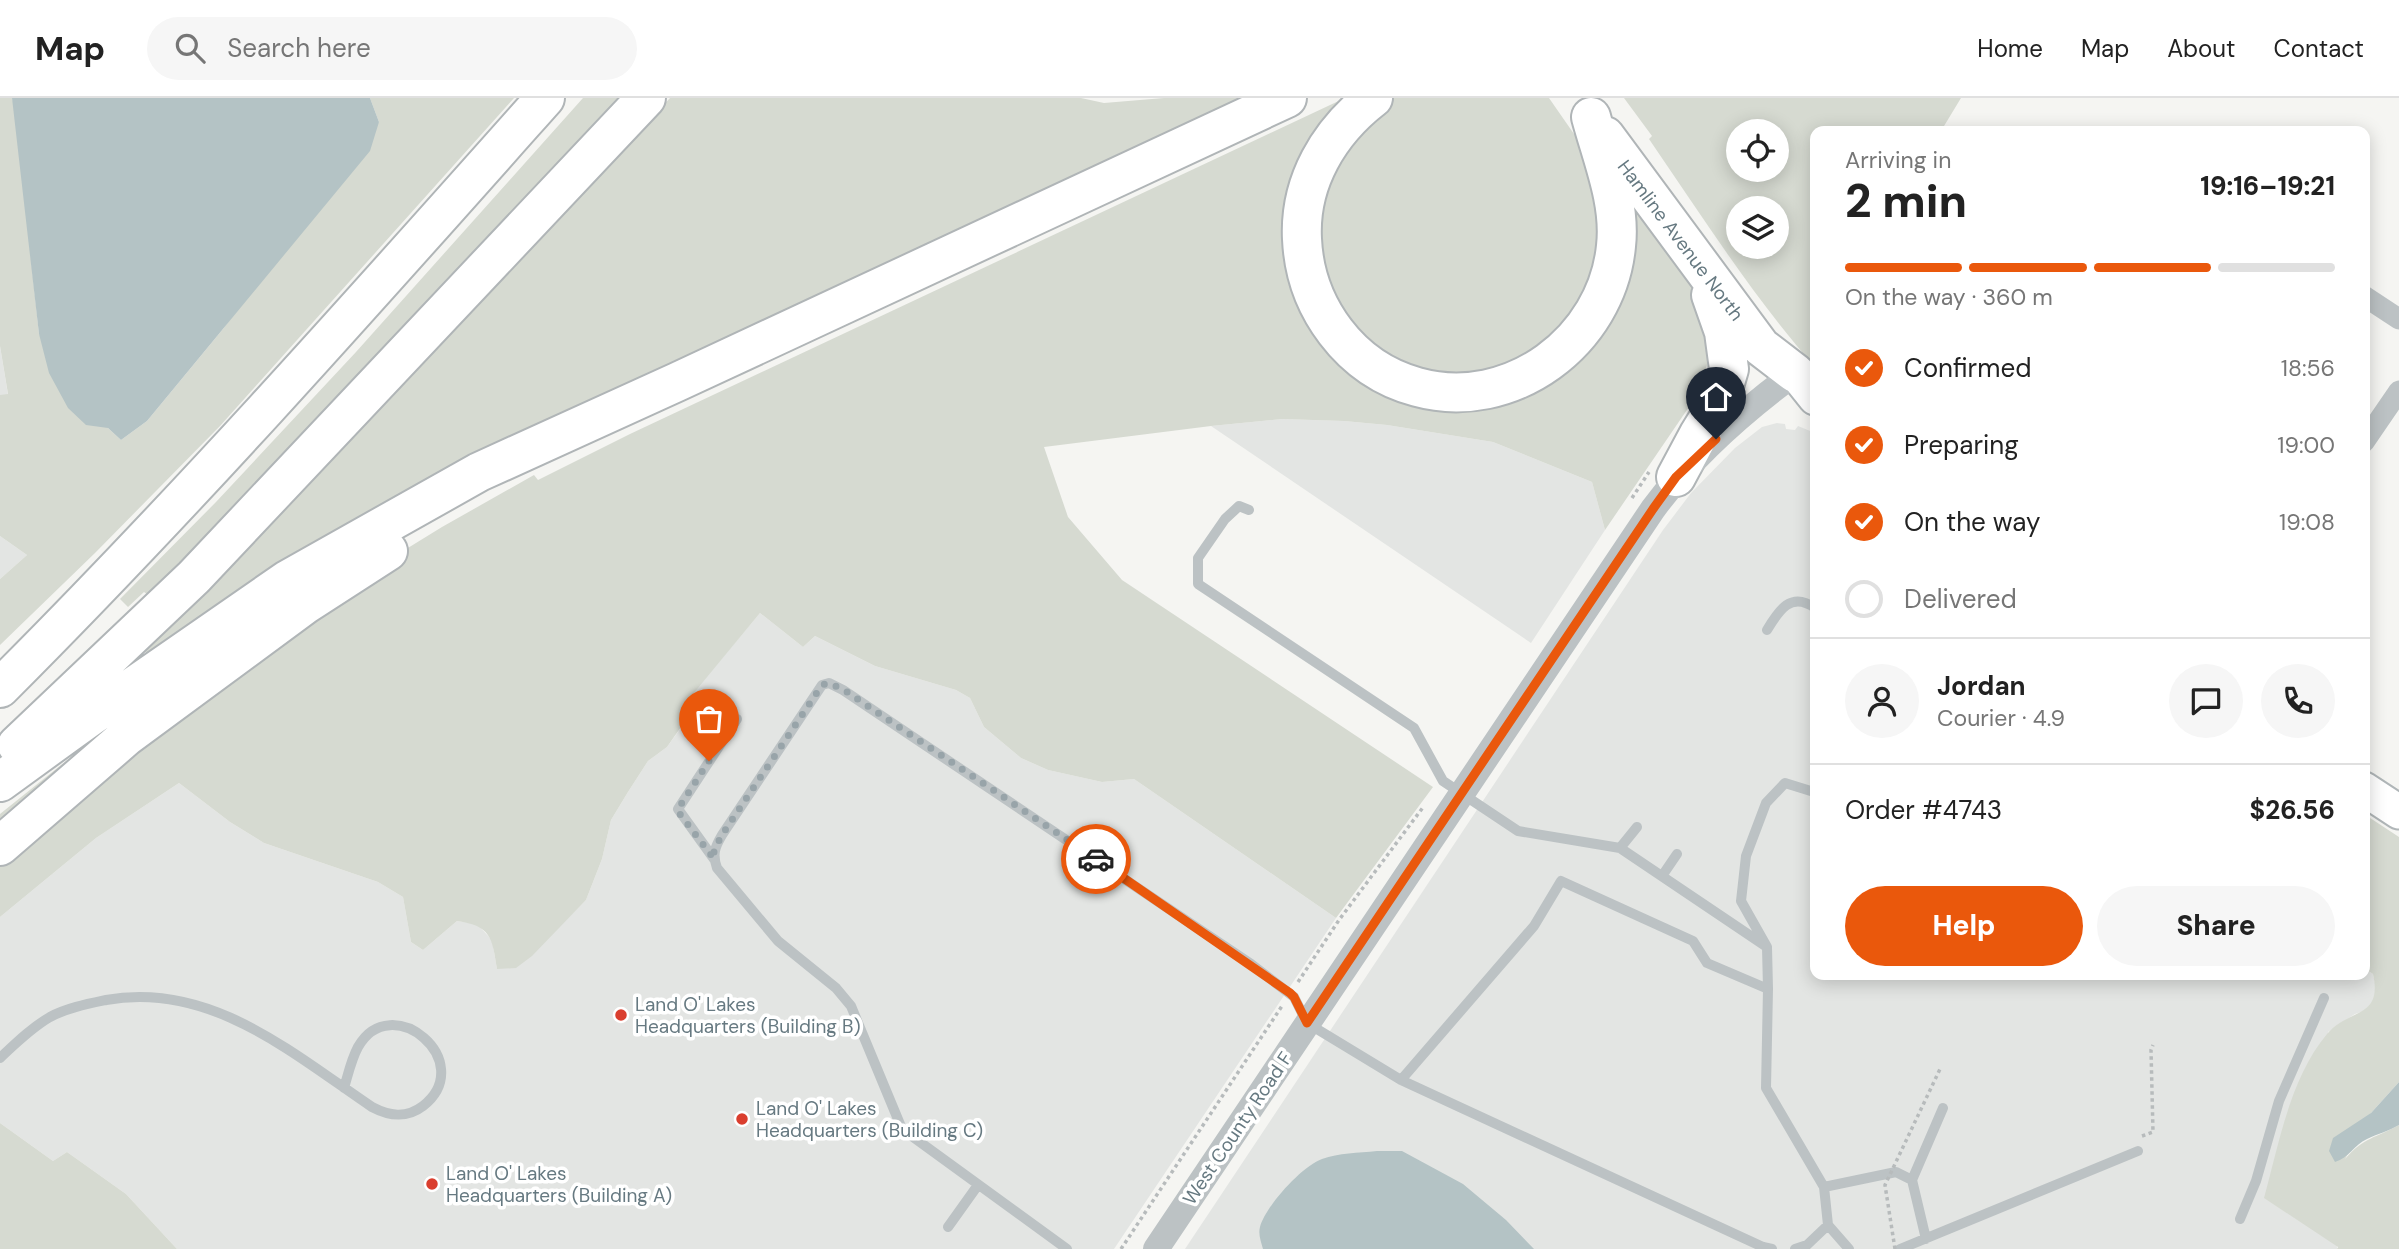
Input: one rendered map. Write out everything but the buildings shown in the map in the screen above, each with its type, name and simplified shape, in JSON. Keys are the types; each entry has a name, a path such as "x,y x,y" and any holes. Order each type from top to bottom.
{"highway":[{"path":"0,688 291,384 545,98"},
{"path":"0,761 194,577 646,98"},
{"path":"0,782 287,580 479,472 1287,98"},
{"path":"1373,98 1352,114 1324,149 1309,181 1301,220 1303,260 1313,295 1331,328 1356,355 1383,372 1418,387 1452,392 1489,389 1522,379 1550,362 1579,336 1596,310 1612,275 1617,244 1614,203 1590,104"},
{"name":"Hamline Avenue North","path":"1590,104 1703,270 1761,347 1805,386"},
{"name":"Hamline Avenue North","path":"1590,104 1774,334 1805,386"},
{"path":"1664,473 1699,434 1720,400 1729,369 1724,332 1703,270"},
{"path":"0,846 127,736 306,604 461,508 621,422 677,382"},
{"path":"0,654 3,651 43,645"}],"main road":[{"path":"2370,793 2399,812"}],"street":[{"path":"2370,300 2399,320"},
{"name":"West County Road F","path":"1156,1249 1307,1023 1452,787 1664,473 1765,395 1805,386"},
{"path":"2370,433 2399,391"}],"lane":[{"path":"1249,510 1239,506 1224,519 1198,558 1198,584 1414,728 1452,787 1518,831 1620,848 1767,947"},
{"path":"1767,630 1784,606 1795,601 1810,605"},
{"path":"714,859 714,850 722,835 822,685 829,683 854,697 1178,914 1290,993 1307,1023 1401,1080 1772,1249"},
{"path":"737,719 678,809 680,814 714,859 722,876 778,941 836,988 851,1006 902,1129 1067,1249"},
{"path":"1810,791 1785,783 1766,803 1746,856 1741,901 1767,947 1769,989 1766,1088 1824,1187 1828,1225 1849,1249"},
{"path":"1620,848 1637,827"},
{"path":"1662,876 1677,854"},
{"path":"1401,1080 1534,926 1561,881 1693,941 1707,963 1769,989"},
{"path":"0,1058 24,1036 50,1018 82,1005 120,998 153,996 188,1003 241,1021 344,1088 387,1115 413,1112 432,1098 439,1080 440,1064 434,1046 422,1033 387,1025 372,1033 359,1045 344,1088"},
{"path":"2239,1219 2256,1181 2279,1101 2323,998"},
{"path":"1926,1239 1912,1180 1943,1108"},
{"path":"1898,1249 2138,1151"},
{"path":"1824,1187 1896,1172 1912,1180"},
{"path":"948,1227 978,1185"},
{"path":"1795,1249 1807,1245 1828,1225"}],"path":[{"path":"1629,502 1664,473"},
{"path":"1121,1249 1339,920 1452,787"},
{"path":"2137,1139 2153,1132 2153,1045"},
{"path":"1898,1249 1885,1185 1941,1067"}],"shaded area":[{"path":"0,98 12,98 15,109 39,334 108,428 121,440 147,421 223,329 379,122 370,98 514,98 220,426 0,645 0,579 27,555 0,536 0,395 8,394 0,346"},
{"path":"12,98 370,98 379,122 370,151 147,421 121,440 108,428 86,425 68,408 49,373 39,334"},
{"path":"583,98 624,98 151,597 144,592 128,607 120,599 216,502 356,352"},
{"path":"670,98 1081,98 1104,103 1164,98 1242,98 149,655 145,652 410,378"},
{"path":"1345,98 1292,238 1397,388 1570,358 1622,187 1701,298 1716,364 1708,362 1699,390 1691,404 1605,530 1592,482 1493,442 1387,425 1282,419 1044,447 1068,517 1122,580 1433,787 1336,918 1134,779 1102,782 1048,770 1021,758 984,727 970,698 956,690 875,666 815,636 803,647 760,613 693,694 686,720 667,747 648,761 611,820 602,859 586,900 532,956 516,968 497,969 488,935 468,923 457,921 423,950 411,942 403,897 378,882 264,843 230,822 179,783 96,838 0,917 0,856 377,567 442,527 534,475 538,480 630,434"},
{"path":"1388,98 1549,98 1590,157 1607,209 1580,318 1495,377 1406,372 1332,310 1314,205 1357,125"},
{"path":"1624,98 1961,98 1944,126 1810,126 1810,361 1770,313 1731,259 1789,259 1789,196 1726,196 1726,252 1649,139 1652,136"},
{"path":"0,346 8,395 0,395"},
{"path":"1282,419 1387,425 1493,442 1592,482 1605,530 1531,643 1211,426"},
{"path":"1777,423 1785,424 1786,429 1795,430 1798,426 1810,431 1810,980 2370,980 2370,972 2373,974 2376,988 2374,1002 2367,1010 2355,1014 2328,1032 2337,1249 1185,1249 1663,530 1691,493 1735,448 1762,427"},
{"path":"0,536 27,555 0,579"},
{"path":"760,613 803,647 815,636 875,666 956,690 970,698 984,727 1021,758 1048,770 1102,782 1134,779 1336,918 1114,1249 177,1249 126,1194 67,1152 53,1161 0,1123 0,917 96,838 179,783 230,822 264,843 378,882 403,897 411,942 423,950 457,921 477,924 492,940 497,969 560,926 586,900 602,859 611,820 648,761 667,747 686,721 692,694"},
{"path":"76,753 82,760 0,832 0,814"},
{"path":"2370,818 2399,837 2399,1082 2371,1113 2345,1159 2364,1142 2399,1125 2399,1249 2337,1249 2338,1247 2264,1198 2287,1112 2304,1071 2327,1034 2369,1006 2375,988 2373,974 2370,972"},
{"path":"2399,1082 2399,1125 2362,1142 2344,1158 2335,1162 2329,1151 2333,1138 2371,1113"},
{"path":"0,1123 53,1161 67,1152 126,1194 177,1249 0,1249"},
{"path":"1402,1151 1463,1184 1506,1220 1534,1249 1263,1249 1259,1232 1263,1219 1295,1178 1314,1163 1328,1157"}],"way so far":[{"path":"709,761 678,809 714,859 714,850 722,835 822,685 829,683 844,690 1096,859"}],"place":[{"name":"Land O' Lakes Headquarters (Building B)","path":"621,1015"},
{"name":"Land O' Lakes Headquarters (Building C)","path":"742,1119"},
{"name":"Land O' Lakes Headquarters (Building A)","path":"432,1184"}],"route":[{"path":"1096,859 1290,993 1307,1023 1653,509 1676,477 1716,439"}]}
